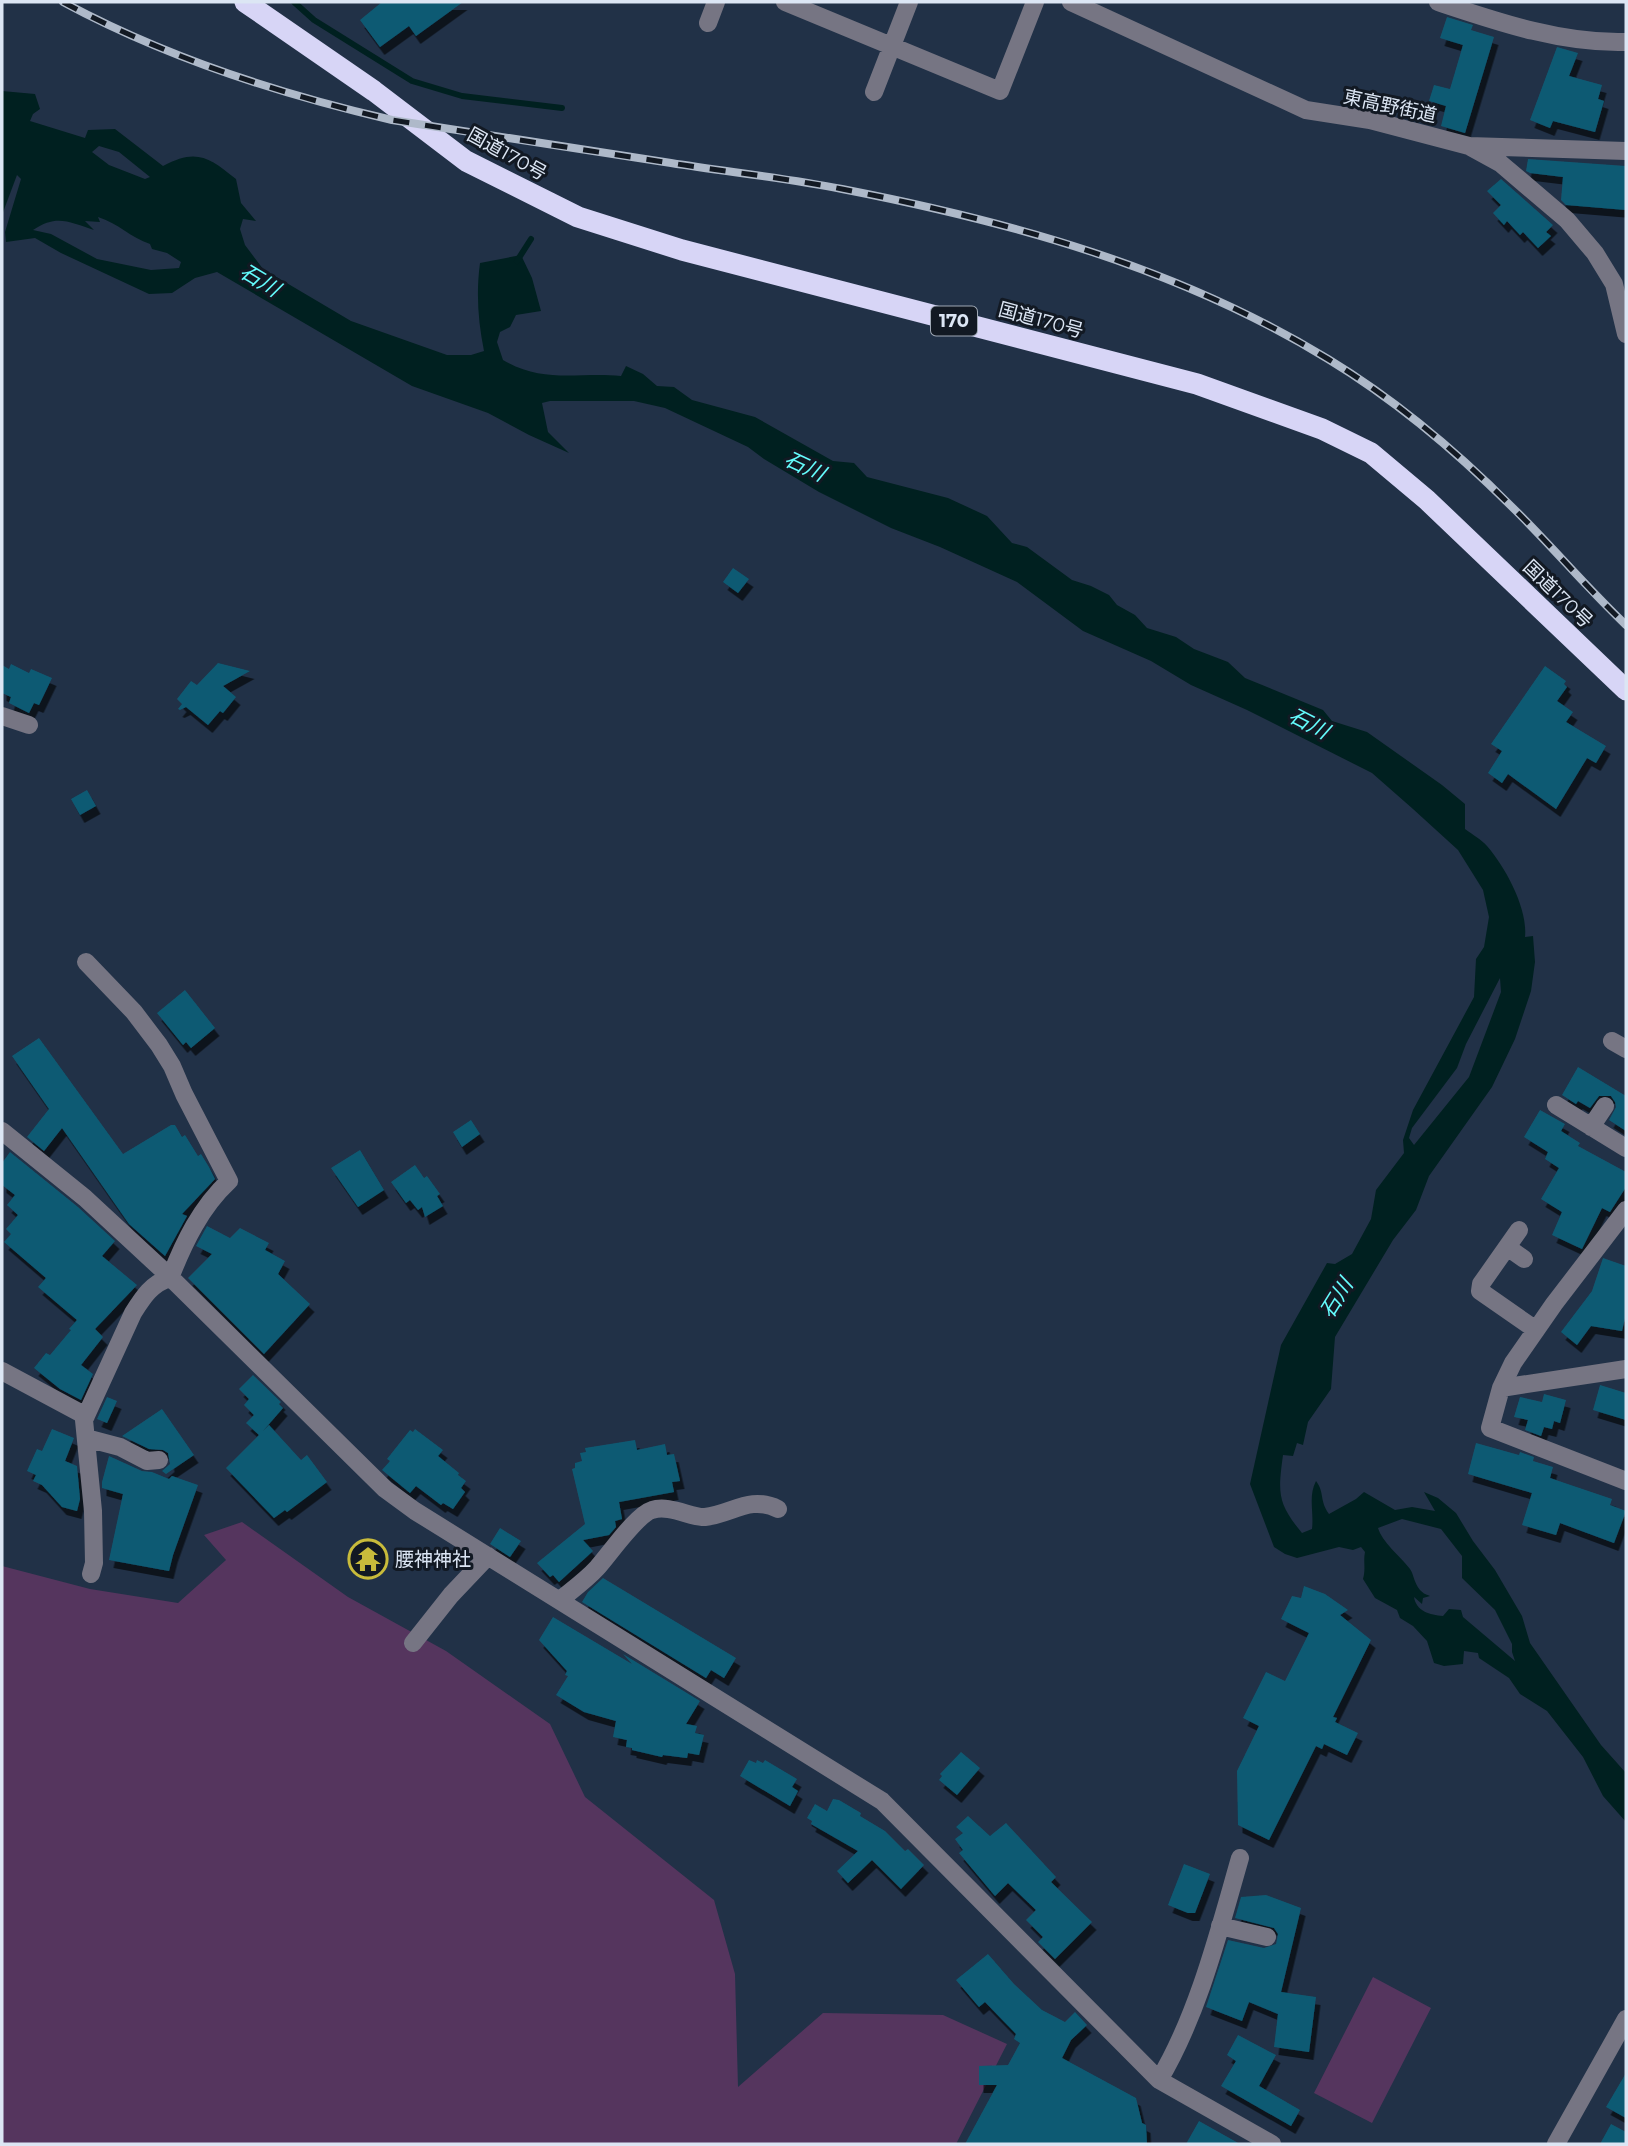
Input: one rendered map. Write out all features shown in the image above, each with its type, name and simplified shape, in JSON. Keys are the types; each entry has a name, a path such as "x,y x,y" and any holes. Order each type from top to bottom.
{"highway":[{"name":"国道170号","path":"245,2 374,91 466,161 578,217 682,250 1197,384 1322,429 1371,453 1427,500 1626,690"}],"street":[{"path":"708,23 716,2"},
{"path":"785,2 1000,91 1035,2"},
{"path":"874,92 909,2"},
{"name":"東高野街道","path":"1071,2 1306,110 1370,120 1469,146 1500,163 1567,220 1620,285 1626,334"},
{"path":"1438,2 1513,27 1605,43 1626,42"},
{"path":"1469,146 1626,151"},
{"path":"2,716 29,725"},
{"path":"86,961 134,1012 166,1055 229,1181 212,1196 179,1254 170,1278"},
{"path":"1556,1105 1626,1148"},
{"path":"1591,1127 1605,1106"},
{"path":"2,1131 85,1198 385,1489 415,1511 883,1801 1159,2080 1272,2144"},
{"path":"1626,1210 1513,1363 1501,1388 1490,1428 1626,1481"},
{"path":"1519,1230 1481,1284 1480,1291 1536,1330"},
{"path":"1507,1247 1524,1259"},
{"path":"91,1574 93,1511 84,1420 133,1313 143,1297 159,1281 170,1278"},
{"path":"1501,1388 1626,1368"},
{"path":"2,1371 86,1416"},
{"path":"86,1438 126,1449 147,1461 159,1460"},
{"path":"560,1600 595,1570 637,1522 652,1510 681,1510 704,1517 749,1503 768,1504 778,1509"},
{"path":"413,1643 451,1595 488,1556"},
{"path":"1159,2080 1171,2060 1210,1960 1240,1858"},
{"path":"1220,1926 1267,1937"},
{"path":"1556,2144 1626,2019"}],"shaded area":[{"path":"242,1522 348,1597 446,1651 550,1724 585,1797 714,1900 735,1974 738,2087 823,2013 943,2015 1007,2044 956,2144 2,2144 2,1566 90,1589 178,1603 226,1560 204,1535"},
{"path":"1373,1977 1431,2008 1372,2123 1314,2093"}],"water":[{"name":"石川","path":"2,91 35,94 40,109 33,114 30,121 85,138 88,130 115,129 163,166 185,157 210,160 236,179 241,203 256,221 243,219 240,229 245,245 263,269 351,321 447,355 471,355 484,351 478,307 480,263 521,255 532,278 541,311 516,315 510,327 500,332 497,342 503,360 532,372 560,376 621,376 626,366 643,374 657,386 674,387 692,400 755,417 833,461 854,463 867,477 948,498 987,516 1012,543 1027,547 1072,580 1109,595 1117,605 1135,615 1147,628 1176,637 1194,649 1228,662 1245,678 1323,710 1332,721 1367,732 1465,804 1465,829 1485,844 1501,866 1519,902 1525,937 1533,936 1535,962 1531,991 1515,1039 1492,1087 1429,1176 1416,1210 1393,1240 1335,1337 1331,1389 1308,1422 1303,1445 1297,1443 1293,1456 1283,1455 1281,1497 1288,1514 1302,1533 1312,1529 1312,1498 1316,1481 1329,1514 1364,1492 1395,1510 1412,1507 1435,1511 1424,1492 1438,1498 1456,1513 1522,1616 1530,1643 1601,1745 1626,1773 1626,1822 1603,1796 1583,1757 1547,1711 1520,1694 1509,1678 1479,1658 1478,1653 1464,1651 1463,1664 1444,1666 1434,1663 1427,1641 1413,1626 1400,1618 1397,1610 1375,1598 1363,1579 1365,1552 1361,1547 1353,1550 1339,1547 1297,1558 1274,1547 1250,1484 1281,1345 1327,1263 1335,1264 1352,1254 1371,1219 1376,1190 1404,1153 1403,1140 1413,1110 1474,997 1476,959 1484,947 1489,917 1483,890 1458,850 1372,773 1191,685 1151,661 1083,631 1017,582 891,528 819,492 748,447 665,408 634,401 542,403 548,432 569,453 488,413 412,386 217,272 195,278 172,293 149,294 35,238 6,242 5,232 21,179 17,175 2,215","holes":["99,146 119,152 150,177 145,179 109,165 92,152","98,217 150,244 152,249 167,253 181,262 179,268 151,270 97,259 51,234 33,230 56,221 70,222 94,230 85,221 100,222","1500,978 1501,992 1469,1077 1414,1145 1409,1138 1412,1128 1457,1068 1466,1044","1402,1519 1441,1529 1462,1556 1462,1578 1495,1610 1512,1644 1515,1661 1463,1617 1461,1610 1449,1609 1443,1616 1421,1609 1414,1597 1422,1604 1423,1598 1430,1596 1416,1585 1410,1569 1387,1544 1378,1528"]}],"building":[{"path":"382,2 463,2 416,36 409,26 380,47 360,20"},
{"path":"1447,17 1473,25 1471,30 1494,37 1465,133 1441,126 1446,106 1429,101 1434,85 1450,89 1463,45 1440,38"},
{"path":"1557,47 1578,53 1569,76 1602,85 1598,99 1604,101 1595,132 1553,121 1550,128 1530,120"},
{"path":"1528,159 1626,166 1626,210 1566,205 1561,200 1563,177 1526,171"},
{"path":"1501,179 1553,225 1546,232 1551,236 1538,248 1523,232 1520,235 1507,221 1504,225 1493,213 1501,205 1487,191"},
{"path":"733,568 749,579 738,593 723,582"},
{"path":"218,663 250,671 223,686 236,697 223,713 220,711 208,725 186,707 178,709 182,704 177,699 191,681 197,685"},
{"path":"11,664 29,673 31,669 52,678 39,705 34,703 29,713 9,703 11,697 2,693 2,665 9,669"},
{"path":"1545,666 1566,681 1564,684 1567,687 1557,701 1573,712 1566,722 1606,746 1596,763 1587,758 1556,809 1508,774 1502,783 1488,773 1502,751 1491,744"},
{"path":"87,790 96,806 80,815 71,799"},
{"path":"185,990 215,1028 191,1048 186,1042 183,1045 157,1013"},
{"path":"39,1038 123,1154 175,1125 182,1137 185,1135 198,1156 201,1154 209,1167 215,1179 182,1214 187,1216 165,1256 129,1224 62,1128 44,1151 27,1137 49,1109 12,1056"},
{"path":"1578,1067 1626,1096 1626,1131 1609,1120 1616,1107 1611,1096 1599,1096 1590,1108 1578,1101 1576,1104 1562,1095"},
{"path":"1540,1110 1565,1124 1561,1131 1580,1143 1578,1146 1626,1172 1626,1187 1610,1212 1602,1208 1582,1249 1552,1235 1562,1212 1541,1199 1559,1168 1545,1159 1548,1152 1524,1137"},
{"path":"471,1120 480,1134 462,1147 453,1132"},
{"path":"360,1150 384,1190 358,1207 331,1168"},
{"path":"10,1152 115,1241 102,1256 137,1285 95,1329 103,1337 81,1365 93,1374 81,1400 60,1389 34,1368 46,1353 50,1355 77,1320 38,1287 46,1278 4,1242 11,1234 6,1229 18,1215 7,1205 15,1195 2,1185 2,1163"},
{"path":"415,1165 440,1194 437,1196 443,1206 425,1217 422,1207 418,1210 410,1200 406,1203 391,1182"},
{"path":"207,1226 230,1238 240,1228 269,1243 265,1250 285,1261 278,1274 310,1304 264,1354 188,1278 212,1254 196,1246"},
{"path":"1603,1258 1626,1266 1626,1314 1622,1331 1591,1326 1577,1345 1561,1332 1592,1291"},
{"path":"253,1375 281,1402 279,1404 283,1408 263,1431 269,1425 301,1460 307,1455 327,1482 287,1512 285,1510 274,1518 226,1468 259,1435 246,1423 254,1415 244,1405 249,1399 239,1389"},
{"path":"1600,1385 1626,1393 1626,1420 1593,1410"},
{"path":"1544,1394 1566,1400 1560,1423 1554,1421 1552,1429 1544,1427 1541,1436 1525,1430 1528,1420 1514,1417 1520,1397 1542,1402"},
{"path":"107,1397 117,1401 107,1423 97,1419"},
{"path":"162,1409 194,1455 166,1474 162,1471 170,1464 168,1453 149,1449 122,1436"},
{"path":"52,1429 74,1438 65,1461 77,1466 80,1499 77,1511 62,1507 42,1485 33,1481 36,1475 27,1471 37,1449 42,1451"},
{"path":"415,1429 443,1450 438,1456 466,1481 461,1488 465,1492 453,1509 443,1503 441,1505 416,1486 410,1493 382,1470 390,1461 387,1459 410,1430 413,1432"},
{"path":"635,1440 637,1450 665,1444 667,1455 674,1454 680,1481 672,1482 674,1492 619,1502 622,1519 615,1521 616,1527 609,1535 583,1540 593,1551 559,1582 553,1575 550,1577 537,1563 585,1524 572,1469 575,1468 575,1463 582,1461 580,1453 586,1452 585,1448"},
{"path":"1476,1443 1534,1457 1533,1461 1553,1467 1550,1478 1612,1499 1610,1505 1626,1511 1614,1543 1560,1523 1556,1535 1522,1525 1532,1493 1468,1474"},
{"path":"109,1456 142,1471 169,1479 172,1476 198,1485 169,1571 109,1560 123,1494 102,1488"},
{"path":"500,1528 521,1541 510,1557 490,1544"},
{"path":"603,1578 736,1658 724,1678 711,1670 706,1678 582,1602"},
{"path":"1304,1586 1325,1594 1348,1610 1340,1615 1371,1640 1333,1717 1337,1718 1335,1722 1358,1733 1347,1755 1324,1744 1322,1749 1316,1746 1269,1840 1238,1825 1237,1771 1259,1726 1243,1718 1266,1672 1285,1681 1309,1633 1281,1619 1292,1596 1301,1598"},
{"path":"553,1617 632,1664 623,1654 700,1701 686,1724 697,1726 695,1733 704,1735 699,1755 688,1753 687,1758 662,1757 632,1750 626,1747 627,1740 613,1737 616,1721 584,1712 556,1695 568,1676 565,1675 567,1671 539,1640"},
{"path":"961,1752 980,1768 957,1795 939,1780 942,1776 940,1774"},
{"path":"749,1760 763,1763 765,1760 797,1779 792,1787 798,1791 790,1806 740,1776"},
{"path":"833,1799 861,1813 860,1816 885,1831 924,1865 901,1889 872,1860 848,1883 837,1871 858,1851 811,1824 812,1821 807,1818 815,1804 827,1811"},
{"path":"968,1816 990,1836 1006,1823 1056,1877 1051,1882 1092,1922 1055,1959 1038,1942 1043,1937 1026,1920 1036,1910 1008,1883 995,1896 959,1853 963,1850 955,1839 963,1833 956,1827"},
{"path":"1184,1864 1210,1874 1195,1913 1168,1905"},
{"path":"1266,1895 1301,1908 1281,1992 1316,1997 1309,2052 1274,2047 1278,2014 1249,2002 1242,2021 1206,2007 1228,1940 1264,1948 1276,1944 1278,1934 1274,1928 1235,1918 1241,1897"},
{"path":"988,1954 1014,1984 1042,2010 1065,2022 1075,2012 1087,2025 1071,2040 1062,2058 1136,2098 1142,2123 1146,2125 1147,2144 965,2144 997,2085 979,2085 979,2066 1008,2065 1020,2043 1014,2039 1016,2034 985,2002 979,2007 956,1980"},
{"path":"1238,2035 1276,2055 1259,2086 1300,2110 1291,2126 1221,2086 1236,2061 1227,2055"},
{"path":"1626,2073 1626,2118 1606,2107"},
{"path":"1199,2121 1240,2144 1186,2144"},
{"path":"1611,2124 1626,2132 1626,2144 1600,2144"}],"waterway":[{"path":"294,2 314,20 412,81 462,96 562,108"},
{"path":"517,261 531,239"}],"railway":[{"path":"63,2 182,57 265,86 350,110 392,120 800,182 906,202 1031,233 1154,274 1271,327 1328,359 1400,409 1490,486 1626,625"}],"place":[{"name":"腰神神社","path":"368,1559"}]}
